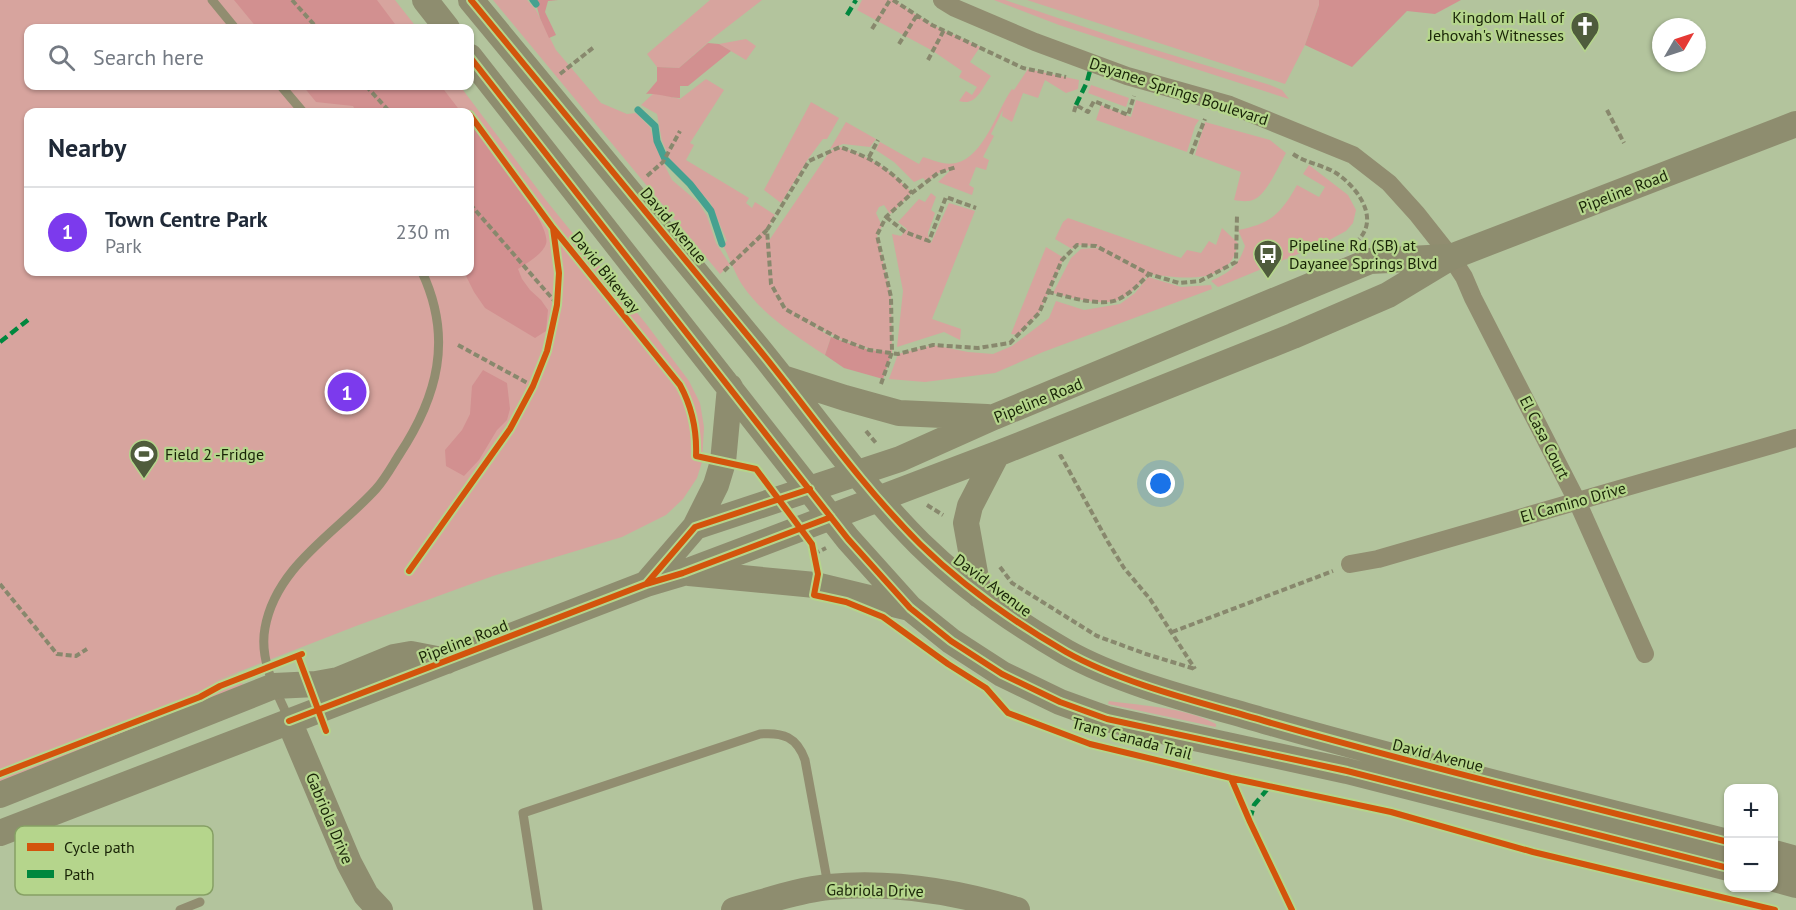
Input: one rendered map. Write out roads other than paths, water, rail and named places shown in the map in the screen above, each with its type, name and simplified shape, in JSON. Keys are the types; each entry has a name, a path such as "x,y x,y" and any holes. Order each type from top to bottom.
{"main road":[{"path":"425,0 444,24"},
{"name":"David Avenue","path":"471,0 783,378 878,498 924,548 979,595 1024,626 1071,654 1129,679 1392,758 1724,841"},
{"path":"474,62 873,568 910,608 951,641 1002,674 1060,702 1107,719 1347,771 1724,867"},
{"name":"Pipeline Road","path":"18,826 646,584 683,573 996,454 1282,341 1388,296 1451,257 1796,124"},
{"name":"Pipeline Road","path":"646,584 695,527 900,459 994,417 1370,261 1451,257"},
{"path":"783,378 899,413 994,417"},
{"path":"695,527 716,485 723,462 730,387"},
{"path":"979,595 966,523 970,506 996,454"},
{"path":"683,573 815,585 910,608"},
{"path":"0,795 274,686 316,684 338,680 394,657 411,654 448,661"},
{"name":"Gabriola Drive","path":"290,721 349,863 366,894 380,910"},
{"name":"Pipeline Road","path":"0,833 15,827"},
{"path":"1778,854 1796,859"},
{"path":"1778,880 1796,885"},
{"name":"Gabriola Drive","path":"734,910 829,887 878,886 927,890 985,901 1017,910"}],"street":[{"name":"Dayanee Springs Boulevard","path":"942,0 955,8 1035,42 1127,76 1230,105 1353,155 1389,183 1451,257"},
{"name":"El Casa Court","path":"1451,257 1464,277 1577,501 1645,654"},
{"name":"El Camino Drive","path":"1350,564 1378,559 1796,438"}],"lane":[{"path":"212,0 232,24"},
{"path":"284,90 300,108"},
{"path":"290,721 267,668 264,649 265,629 272,603 288,574 377,488 423,416 436,373 439,336 434,306 423,276"},
{"path":"538,910 523,813 760,734 772,733 782,734 792,740 801,750 805,760 829,887"},
{"path":"180,910 200,902"}],"waterway":[{"path":"533,0 536,4"},
{"path":"638,110 655,126 657,141 665,159 690,184 711,211 722,244"}],"place":[{"name":"Kingdom Hall of Jehovah's Witnesses","path":"1585,52"},
{"name":"Pipeline Rd (SB) at Dayanee Springs Blvd","path":"1268,280"},
{"name":"Town Centre Park","path":"347,392"},
{"name":"Field 2 -Fridge","path":"144,480"}]}
